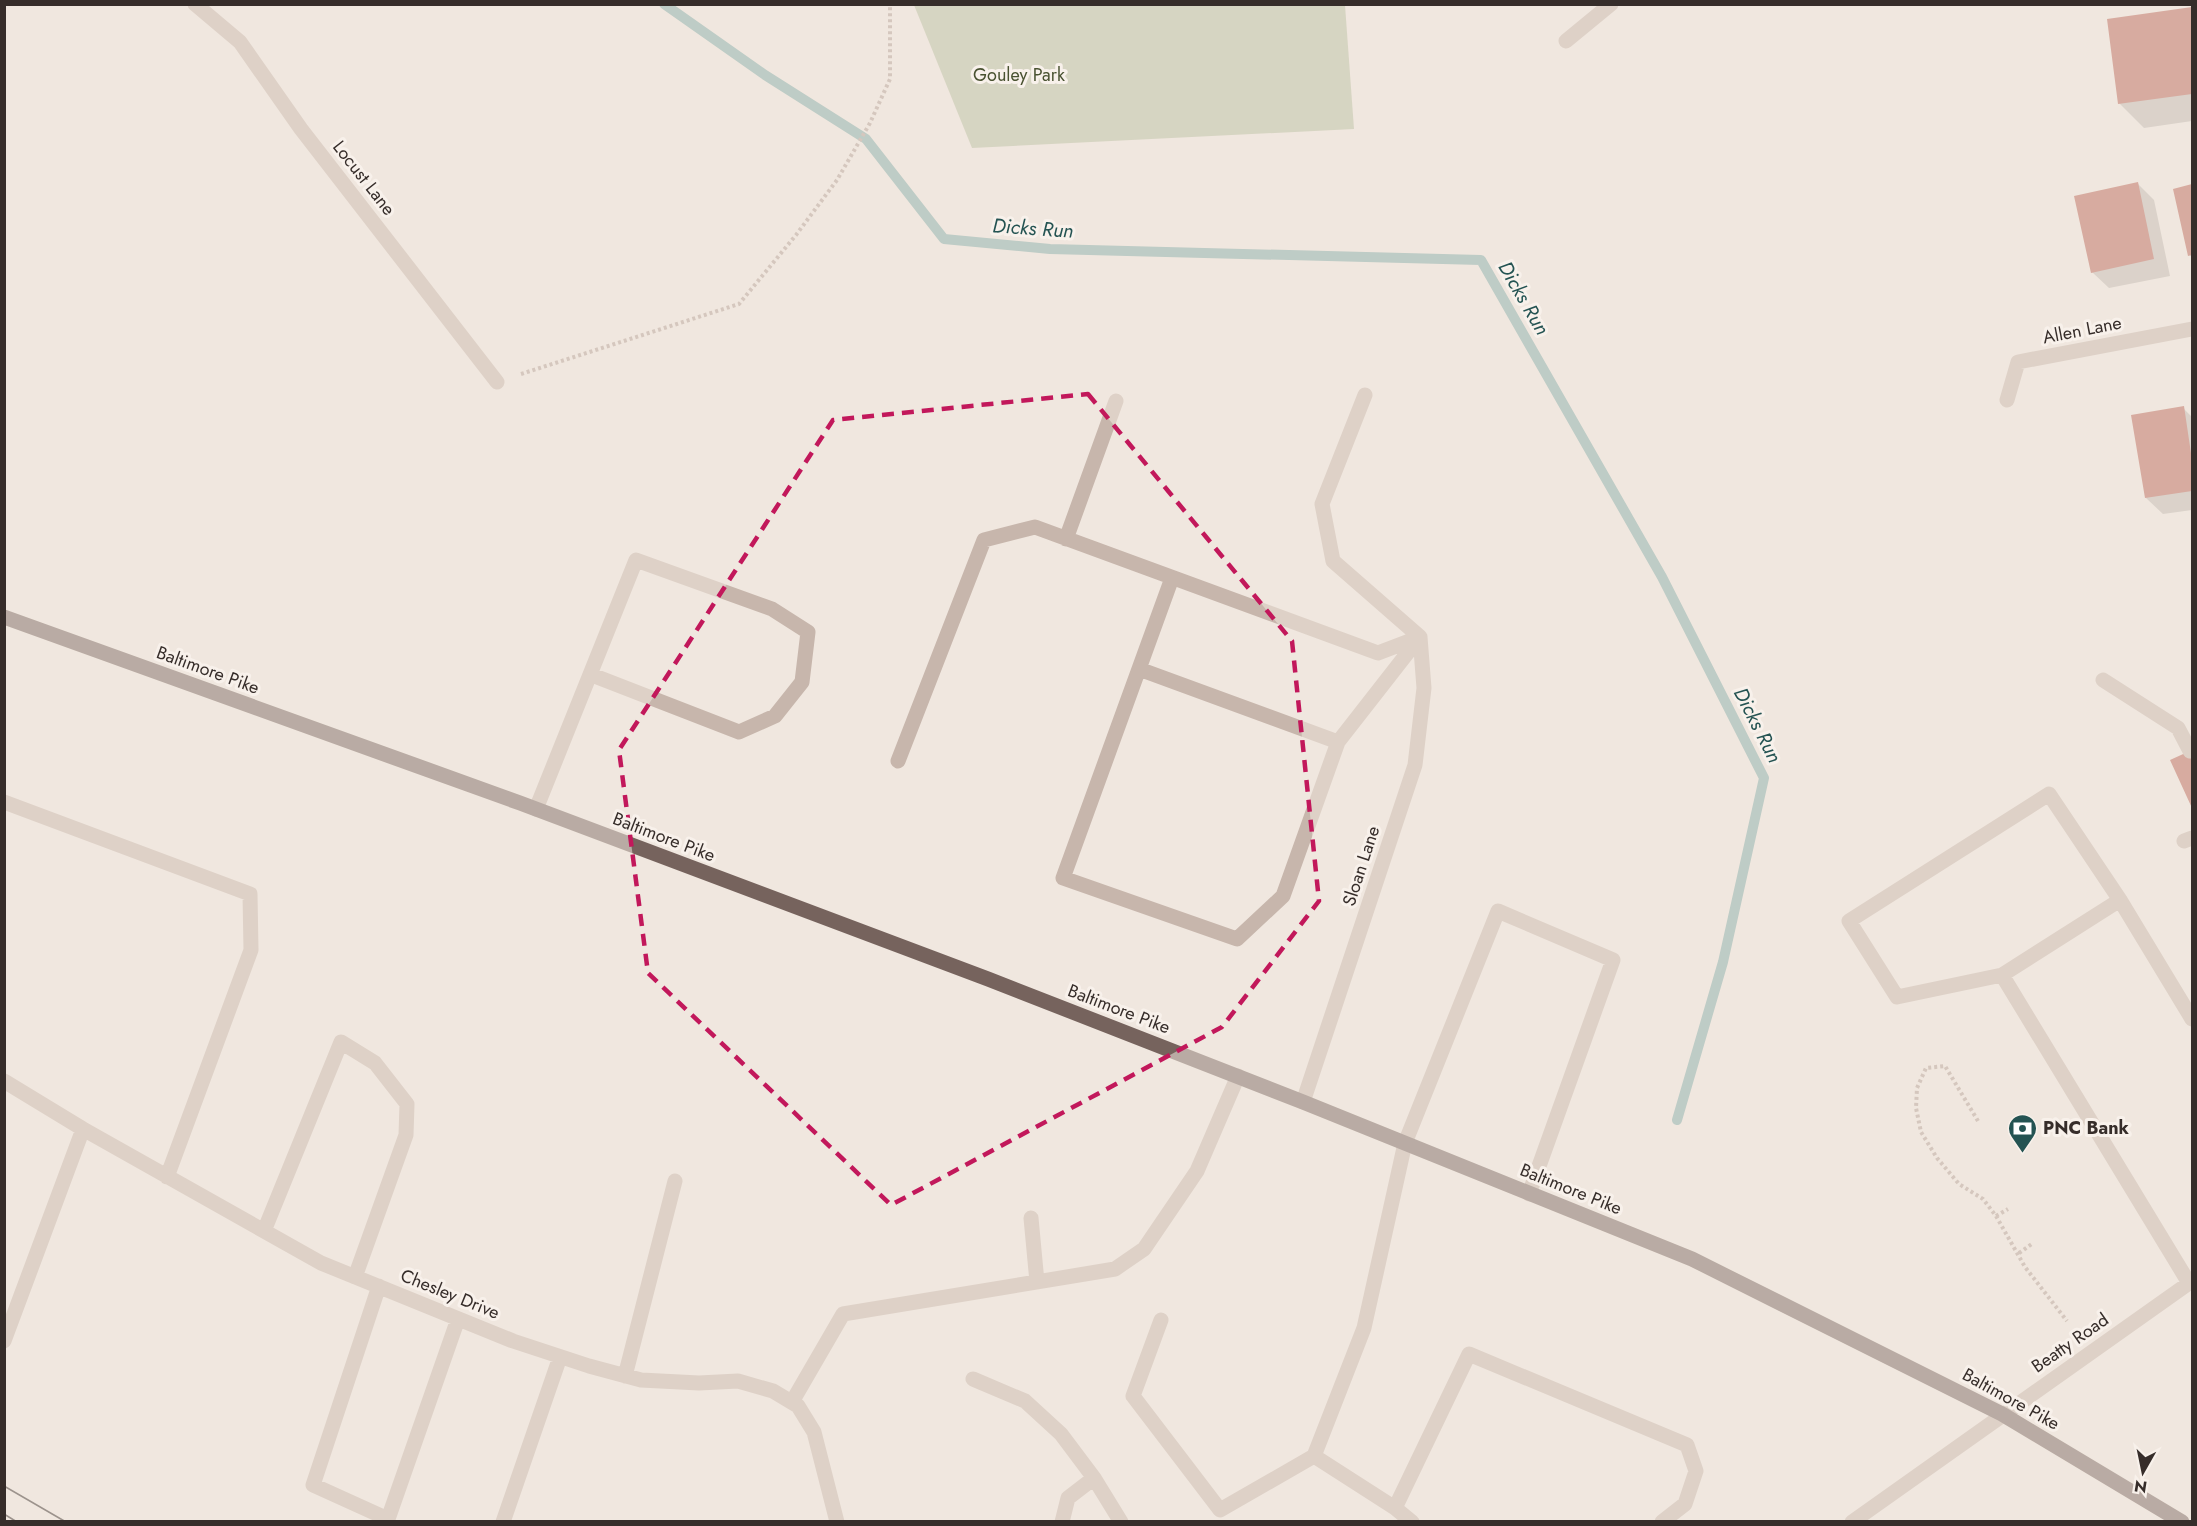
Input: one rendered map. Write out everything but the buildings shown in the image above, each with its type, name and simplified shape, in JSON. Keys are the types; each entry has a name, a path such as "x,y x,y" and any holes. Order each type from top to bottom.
{"main road":[{"name":"Baltimore Pike","path":"4,617 536,809 988,979 1238,1076 1692,1259 2002,1414 2182,1521"}],"street":[{"name":"Locust Lane","path":"195,4 240,42 301,129 497,382"},
{"path":"1566,41 1611,4"},
{"name":"Allen Lane","path":"2007,400 2018,362 2193,329"},
{"path":"1365,395 1322,504 1333,561 1420,637"},
{"path":"1066,538 1116,401"},
{"path":"898,760 984,540 1035,528 1378,653 1420,637"},
{"path":"536,809 592,675 636,560 772,609 808,632 802,682 775,716 740,732 592,675"},
{"path":"1172,578 1063,878 1237,939 1283,896 1338,742 1420,637"},
{"name":"Sloan Lane","path":"1303,1102 1415,765 1424,688 1420,637"},
{"path":"1139,669 1338,742"},
{"path":"2103,680 2178,728 2190,751"},
{"path":"2120,900 2002,975 1897,997 1850,921 2049,794 2120,900 2193,1019"},
{"path":"4,802 250,894 251,950 167,1177"},
{"path":"1161,1320 1133,1396 1220,1510 1314,1456 1364,1328 1406,1143 1498,911 1613,960 1529,1194"},
{"path":"2002,975 2191,1282"},
{"path":"264,1231 341,1042 375,1063 408,1104 406,1135 355,1276"},
{"path":"792,1402 843,1314 1115,1269 1143,1249 1197,1171 1238,1076"},
{"name":"Chesley Drive","path":"4,1082 321,1263 458,1319 560,1357 641,1380 699,1383 738,1382 773,1391 798,1406 814,1432 837,1521"},
{"path":"4,1341 83,1129"},
{"path":"625,1376 675,1181"},
{"path":"1031,1218 1037,1281"},
{"name":"Beatty Road","path":"1852,1521 2191,1282"},
{"path":"379,1286 314,1485 388,1519 458,1319"},
{"path":"1395,1508 1469,1354 1687,1445 1696,1470 1685,1504 1662,1521"},
{"path":"503,1521 560,1357"},
{"path":"974,1379 1025,1401 1061,1434 1094,1478 1121,1521"},
{"path":"1314,1456 1412,1521"},
{"path":"1062,1521 1068,1498 1094,1478"}],"path":[{"path":"497,382 739,304 796,235 837,180 870,123 890,79 890,4"},
{"path":"1978,1121 1945,1066 1926,1068 1917,1088 1916,1108 1922,1132 1937,1158 1959,1184 1983,1199 1996,1215 2025,1267 2067,1321"},
{"path":"1996,1215 2008,1209"},
{"path":"2019,1253 2033,1243"}],"highlighted area":[{"path":"1088,394 1292,641 1319,901 1222,1027 891,1205 648,973 619,750 833,420"}],"green space":[{"name":"Gouley Park","path":"914,5 1345,5 1354,129 972,148"}],"waterway":[{"name":"Dicks Run","path":"664,4 765,75 866,139 944,239 1050,249 1481,260 1662,577 1764,778 1723,962 1677,1120"}],"tram line":[{"path":"4,1486 66,1522"},
{"path":"4,1514 17,1522"}],"place":[{"name":"PNC Bank","path":"2022,1154"}]}
